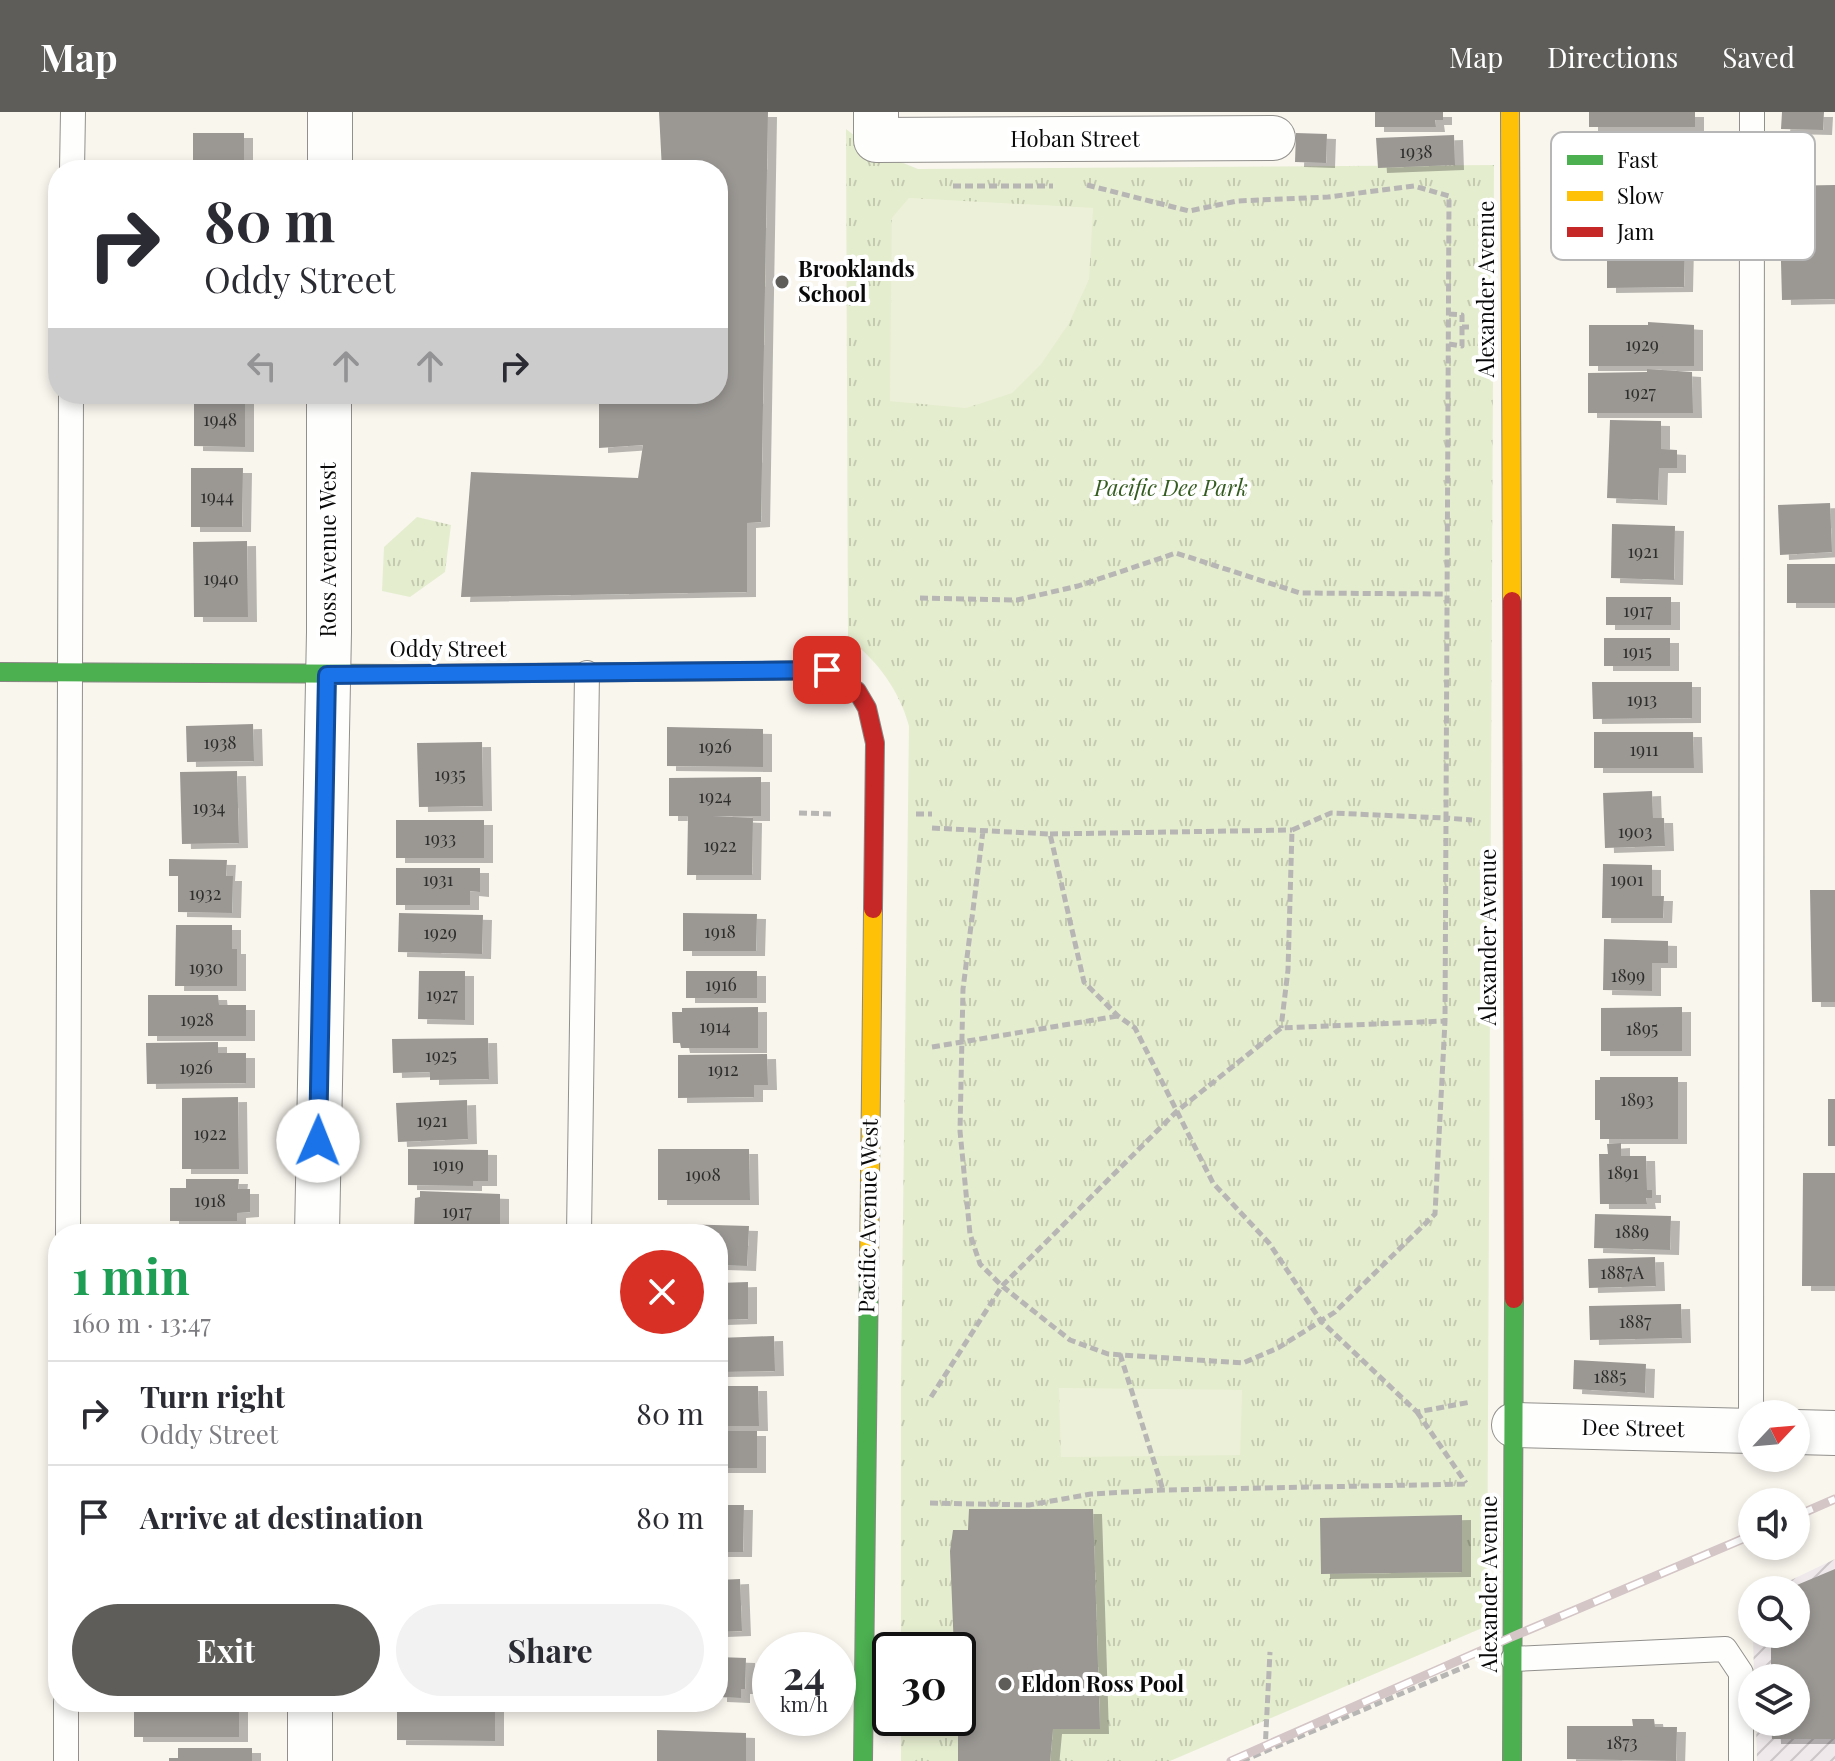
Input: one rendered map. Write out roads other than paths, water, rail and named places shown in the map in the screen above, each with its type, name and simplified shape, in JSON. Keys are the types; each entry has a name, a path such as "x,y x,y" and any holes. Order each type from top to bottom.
{"street":[{"path":"330,112 330,160"},
{"name":"Alexander Avenue","path":"1510,112 1514,1425 1512,1761"},
{"name":"Hoban Street","path":"876,126 1274,125"},
{"name":"Ross Avenue West","path":"317,1224 329,404"},
{"name":"Oddy Street","path":"0,672 327,675 827,670 846,680"},
{"name":"Pacific Avenue West","path":"846,680 861,694 872,716 875,743 863,1761"},
{"name":"Dee Street","path":"1514,1425 1738,1431"},
{"path":"1810,1432 1835,1433"},
{"path":"310,1712 310,1761"}],"lane":[{"path":"72,160 73,112"},
{"path":"1752,112 1752,132"},
{"path":"1751,1400 1752,260"},
{"path":"68,1224 71,404"},
{"path":"579,1224 587,673"},
{"path":"1513,1654 1725,1649 1741,1673 1741,1761"},
{"path":"66,1712 66,1761"}],"railway":[{"path":"1810,1510 1835,1499"},
{"path":"1231,1761 1738,1541"}],"place":[{"name":"Brooklands School","path":"782,282"},
{"name":"Eldon Ross Pool","path":"1005,1684"}],"park label":[{"name":"Pacific Dee Park","path":"1171,488"}]}
